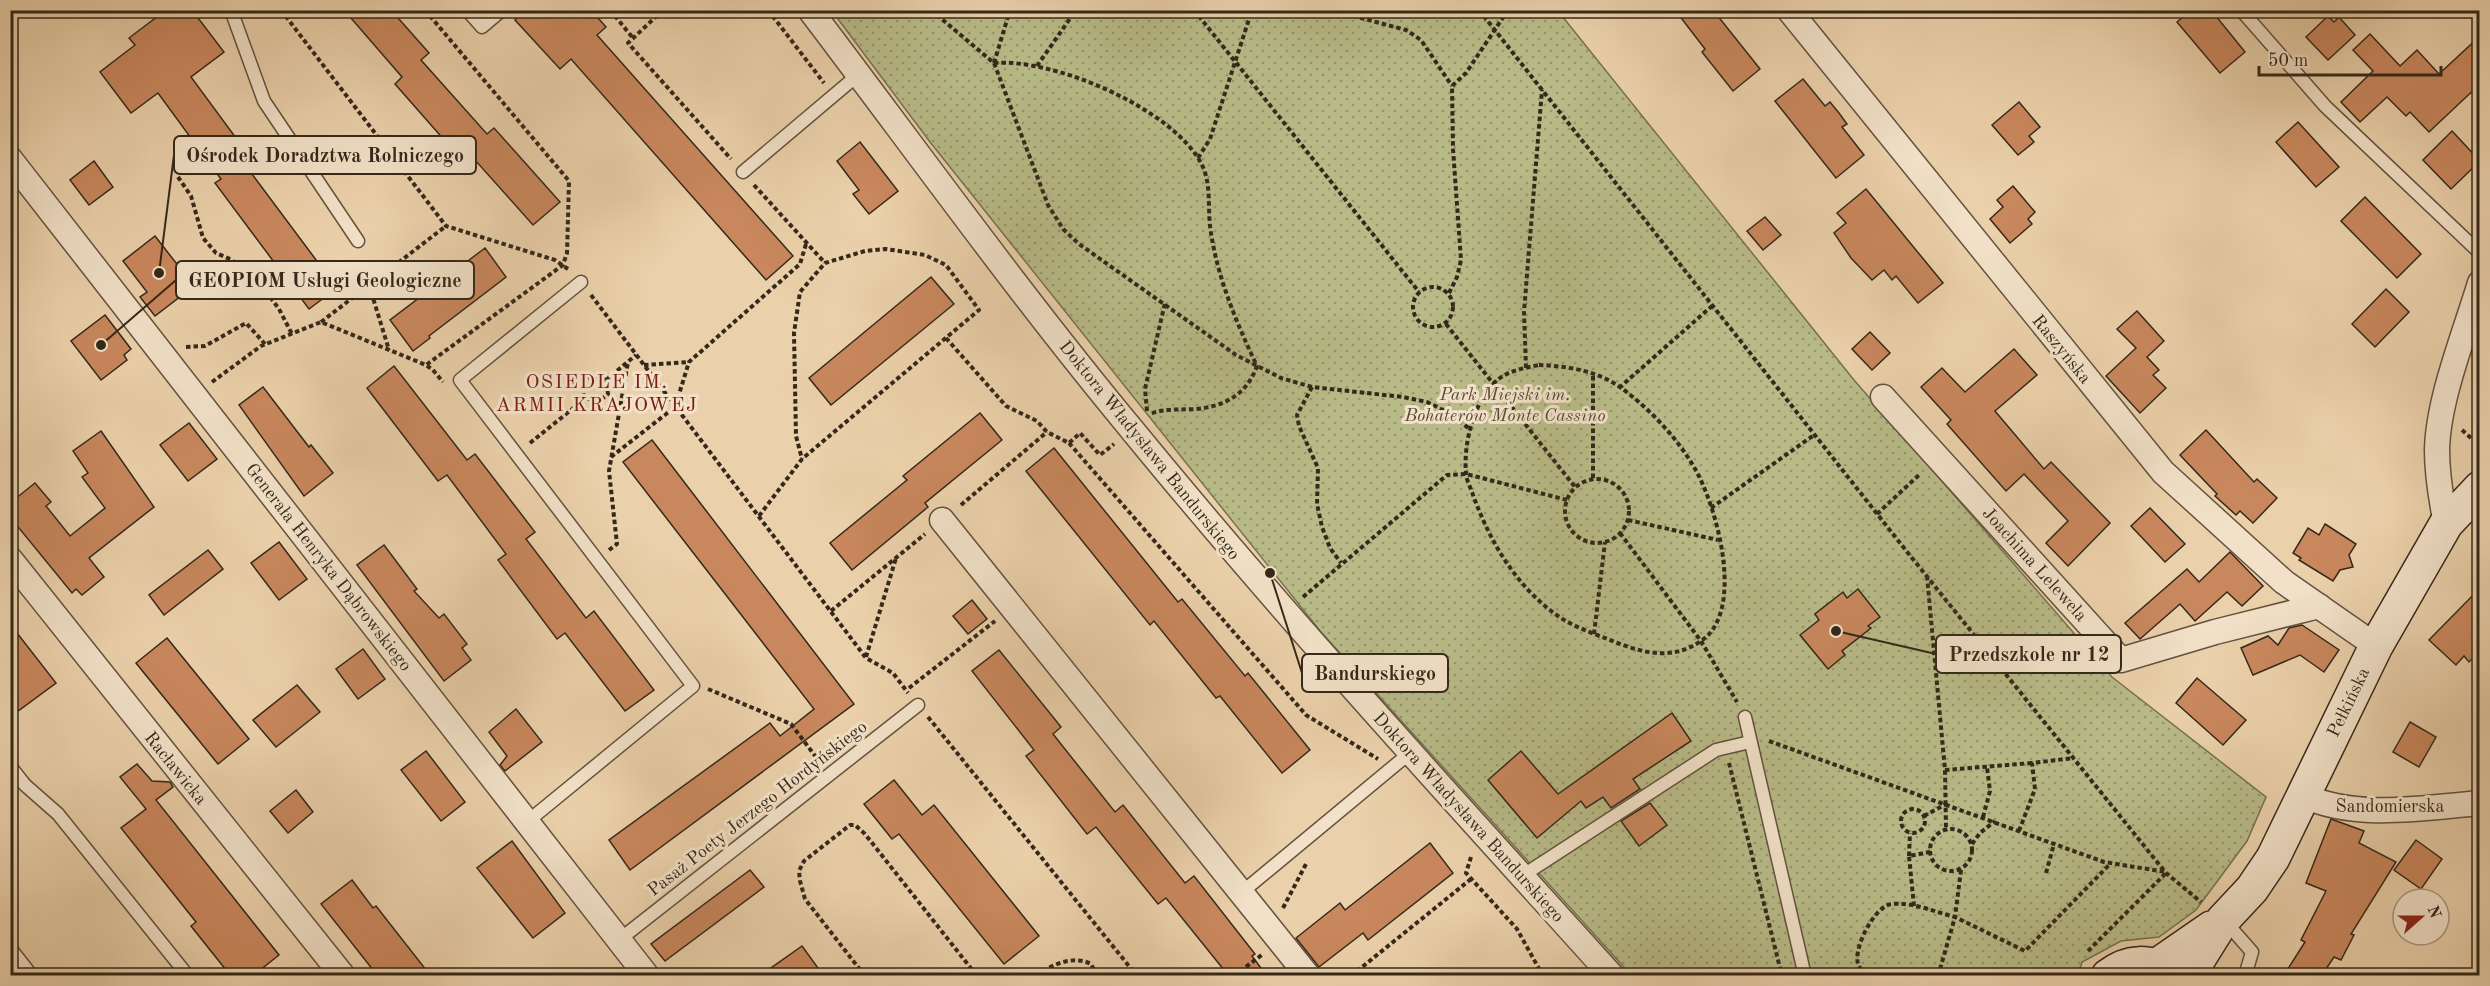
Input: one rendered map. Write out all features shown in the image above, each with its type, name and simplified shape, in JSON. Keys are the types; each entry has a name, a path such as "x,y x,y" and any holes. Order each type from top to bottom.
{"street":[{"name":"Doktora Władysława Bandurskiego","path":"810,10 1047,324 1131,429 1285,613 1612,975"},
{"name":"Raszyńska","path":"1789,10 2163,472 2284,582 2376,646"},
{"name":"Generała Henryka Dąbrowskiego","path":"10,159 144,327 647,975"},
{"path":"2446,524 2438,482 2437,448 2442,411 2480,283"},
{"name":"Joachima Lelewela","path":"1883,397 2121,660 2215,632 2319,606"},
{"name":"Pełkińska","path":"2162,971 2215,913 2252,889 2273,858 2376,646 2446,524 2480,488"},
{"path":"942,520 1241,893 1270,940 1308,975"},
{"name":"Racławicka","path":"10,558 343,975"},
{"name":"Sandomierska","path":"2302,795 2327,806 2401,809 2480,803"},
{"name":"Pełkińska","path":"2188,975 2215,913"},
{"path":"2098,963 2131,964 2162,971"}],"lane":[{"path":"231,10 264,101 358,241"},
{"path":"466,10 482,27 502,10"},
{"path":"2241,10 2325,106 2480,253"},
{"path":"742,172 859,74"},
{"path":"527,822 693,686 460,380 581,282"},
{"name":"Pasaż Poety Jerzego Hordyńskiego","path":"619,940 918,705"},
{"path":"1745,717 1805,975"},
{"path":"1522,876 1716,750 1750,742"},
{"path":"1241,893 1411,752"},
{"path":"10,766 25,785 58,814 188,975"},
{"path":"2215,913 2252,952 2245,975"},
{"path":"10,948 33,975"}],"path":[{"path":"280,10 446,226 563,265 581,282 866,658 893,673 1135,974"},
{"path":"425,10 568,181 567,253 563,265 426,365"},
{"path":"610,10 633,38"},
{"path":"663,10 628,43 825,263"},
{"path":"768,10 833,96"},
{"path":"931,10 994,63 1048,205 1063,229 1079,244 1236,355 1281,378 1312,387 1403,396 1427,402 1449,413 1471,430"},
{"path":"994,63 1010,10"},
{"path":"1037,66 1076,10"},
{"path":"1194,10 1419,292"},
{"path":"1198,158 1210,139 1252,10"},
{"path":"1331,10 1406,30 1421,40 1452,86 1453,149 1461,260 1449,293"},
{"path":"1479,10 1814,435 2166,873 2215,913"},
{"path":"1452,86 1466,74 1496,32 1508,10"},
{"path":"994,63 1012,61 1090,82 1141,108 1180,137 1203,167 1211,233 1224,286 1257,366"},
{"path":"1526,368 1524,312 1542,90"},
{"path":"178,177 191,196 203,238 216,253 232,261 262,286 279,309 292,334"},
{"path":"208,386 265,344 321,322 446,226"},
{"path":"611,457 675,407 690,362 800,264 806,243"},
{"path":"759,516 802,459 979,309 946,265 925,255 886,249 865,251 825,263 800,292 794,333 796,436 802,459"},
{"path":"369,285 389,350"},
{"path":"1437,287 1449,293 1454,305 1446,324 1433,328 1420,323 1413,311 1419,292 1424,288 1437,287"},
{"path":"1148,415 1145,390 1165,303"},
{"path":"1619,387 1712,306"},
{"path":"321,322 426,365 447,388"},
{"path":"178,344 187,347 205,346 246,323 265,344"},
{"path":"1446,324 1575,487"},
{"path":"946,338 1006,406 1036,420 1047,432"},
{"path":"606,380 636,355"},
{"path":"597,559 617,544 609,471 628,362"},
{"path":"644,365 690,362"},
{"path":"1550,365 1593,374 1619,387 1646,409 1674,440 1694,468 1711,507 1724,564 1725,597 1720,615 1709,636 1687,651 1665,654 1631,648 1594,634 1551,611 1510,567 1493,542 1466,474 1471,430 1483,398 1501,376 1526,368 1550,365"},
{"path":"1593,374 1593,478"},
{"path":"586,398 581,385 592,376 606,380"},
{"path":"586,398 598,402 608,394 606,380"},
{"path":"1312,387 1297,416 1299,426 1318,468 1317,504 1322,526 1330,548 1341,563"},
{"path":"516,454 586,398"},
{"path":"1711,507 1814,435"},
{"path":"1068,443 1306,715 1386,764"},
{"path":"1877,514 1938,458"},
{"path":"1285,613 1447,475 1466,474 1567,500"},
{"path":"1593,478 1604,479 1621,489 1629,509 1628,520 1620,532 1605,542 1594,543 1574,534 1565,515 1567,500 1575,487 1593,478"},
{"path":"1628,520 1718,540"},
{"path":"1620,532 1701,641 1725,678 1745,717 1762,739 2111,863 2166,873"},
{"path":"1594,634 1605,542"},
{"path":"866,658 897,558"},
{"path":"1927,576 1947,804 1946,829 1933,840 1930,852 1939,867 1951,872 1961,870"},
{"path":"906,690 998,618 1005,627"},
{"path":"693,686 715,690 790,724 829,774"},
{"path":"1726,747 1782,975"},
{"path":"1945,770 2074,758"},
{"path":"2019,831 2035,789 2032,763"},
{"path":"1983,817 1990,791 1988,767"},
{"path":"1924,816 1947,804"},
{"path":"1914,906 1909,856 1910,833 1902,825 1904,814 1914,810 1924,816"},
{"path":"1910,833 1918,832 1924,827 1924,816"},
{"path":"1938,975 1955,917 1961,870 1971,858 1972,845 1980,833 1995,821"},
{"path":"865,975 805,899 800,881 799,871 804,861 850,825 855,825 865,834 977,975"},
{"path":"1234,975 1270,940 1303,872 1320,828"},
{"path":"1946,829 1962,832 1972,845"},
{"path":"2046,873 2054,844"},
{"path":"1464,850 1472,859 1466,873 1517,929 1543,975"},
{"path":"1909,856 1930,852"},
{"path":"1866,975 1858,964 1857,951 1864,932 1884,906 1891,904 1914,906 1955,917 2025,951 2111,863"},
{"path":"2098,963 2166,873"},
{"path":"1351,975 1471,879"},
{"path":"1037,975 1054,964 1077,961 1091,964 1097,975"}],"green space":[{"name":"Park Miejski im. Bohaterów Monte Cassino","path":"832,11 1558,11 1854,380 2112,677 2266,797 2247,841 2196,910 2159,937 2121,941 2082,962 2078,975 1631,975 1321,632 930,142"}],"building":[{"path":"166,10 192,10 224,52 191,77 250,157 243,162 337,288 309,309 215,183 221,179 158,93 131,113 100,72 135,45 129,38"},
{"path":"344,10 391,10 429,53 421,60 487,134 494,128 560,202 533,225 467,151 460,158 395,84 402,77"},
{"path":"525,10 591,10 606,27 597,35 793,256 766,280 571,59 560,69 515,20"},
{"path":"1675,10 1713,10 1760,69 1733,91 1702,52 1705,49"},
{"path":"2191,10 2211,10 2245,52 2220,73 2177,22"},
{"path":"2328,16 2334,22 2339,17 2355,35 2328,60 2306,37"},
{"path":"2370,34 2400,66 2417,50 2439,74 2480,36 2480,84 2429,132 2410,112 2406,116 2387,97 2360,122 2341,102 2373,71 2353,50"},
{"path":"1803,79 1825,106 1830,102 1839,113 1847,124 1842,127 1864,155 1836,178 1775,101"},
{"path":"2019,102 2040,127 2029,136 2034,142 2018,155 1992,125"},
{"path":"2298,122 2339,167 2316,187 2276,142"},
{"path":"2452,131 2480,161 2451,189 2423,160"},
{"path":"860,142 898,191 869,214 853,194 859,190 837,161"},
{"path":"94,161 113,187 89,205 70,180"},
{"path":"2013,186 2035,212 2028,219 2032,224 2010,243 1990,219 2003,207 1997,200"},
{"path":"1866,189 1943,283 1918,303 1896,276 1892,280 1884,270 1872,280 1851,258 1834,233 1846,223 1837,213"},
{"path":"2365,197 2421,254 2397,278 2341,221"},
{"path":"1765,217 1781,235 1763,250 1747,231"},
{"path":"155,236 194,286 155,316 140,297 147,292 123,261"},
{"path":"485,248 506,277 413,351 390,320"},
{"path":"931,277 954,304 831,405 809,378"},
{"path":"2386,289 2409,312 2375,347 2352,324"},
{"path":"2137,311 2164,341 2147,357 2159,370 2153,375 2166,388 2140,413 2106,376 2136,348 2117,329"},
{"path":"105,315 131,349 124,355 127,360 101,380 71,341"},
{"path":"1870,332 1890,353 1872,370 1852,349"},
{"path":"2014,349 2037,375 1995,411 2044,469 2051,462 2110,523 2068,566 2046,543 2068,521 2024,474 2006,491 1947,424 1951,420 1921,387 1942,368 1965,392"},
{"path":"394,366 467,460 475,454 535,532 526,539 586,618 594,611 654,690 625,711 565,633 557,639 498,560 506,554 447,475 438,481 367,388"},
{"path":"263,387 309,447 311,445 333,473 304,496 239,405"},
{"path":"980,413 1002,440 925,503 928,507 852,570 830,543 907,480 903,476"},
{"path":"189,423 217,459 188,481 160,445"},
{"path":"2206,430 2254,482 2257,479 2277,498 2253,523 2240,511 2236,515 2215,496 2217,494 2180,455"},
{"path":"101,431 154,507 89,558 104,577 82,595 76,589 72,593 10,517 10,503 35,483 51,502 46,506 70,536 105,508 82,477 88,473 73,451"},
{"path":"652,440 854,704 630,870 609,840 770,723 780,736 814,709 623,462"},
{"path":"1054,448 1178,602 1182,599 1245,676 1248,673 1310,750 1282,773 1220,696 1216,698 1154,621 1150,625 1026,471"},
{"path":"2150,508 2185,544 2165,562 2131,526"},
{"path":"2325,524 2356,544 2349,555 2353,567 2340,570 2333,581 2299,560 2301,558 2293,553 2308,528 2319,535"},
{"path":"279,542 307,579 279,600 251,563"},
{"path":"384,545 417,589 414,591 439,618 444,614 467,644 462,648 471,660 444,681 357,565"},
{"path":"208,550 223,569 164,615 149,595"},
{"path":"2230,552 2263,586 2242,606 2227,592 2195,621 2180,604 2140,639 2125,623 2187,569 2199,582"},
{"path":"2480,588 2480,651 2469,662 2464,656 2456,665 2429,640"},
{"path":"1858,589 1880,617 1868,626 1871,628 1842,651 1845,655 1828,669 1800,635 1819,620 1815,614 1843,592 1847,598"},
{"path":"972,600 987,619 968,634 953,616"},
{"path":"10,624 56,683 10,717"},
{"path":"2302,625 2339,650 2324,672 2300,655 2253,675 2241,648 2268,636 2278,645 2289,628"},
{"path":"167,638 249,739 218,764 136,663"},
{"path":"363,649 385,679 358,699 336,669"},
{"path":"999,650 1061,727 1053,734 1115,812 1123,805 1185,883 1194,876 1255,954 1252,956 1266,975 1228,975 1166,898 1158,904 1096,827 1087,834 1026,756 1034,750 972,671"},
{"path":"2197,678 2246,720 2223,745 2176,703"},
{"path":"297,685 320,712 276,747 253,720"},
{"path":"516,709 542,742 505,771 500,765 507,756 489,732"},
{"path":"1672,713 1691,741 1633,779 1640,789 1611,808 1603,797 1586,808 1581,801 1537,838 1488,780 1521,751 1558,794"},
{"path":"2410,722 2436,737 2419,767 2393,752"},
{"path":"426,751 465,802 441,821 401,770"},
{"path":"137,764 152,781 170,782 173,787 156,800 279,955 254,975 230,975 191,926 196,922 121,828 146,809 120,777"},
{"path":"894,780 922,815 934,805 1039,936 1004,964 899,834 892,839 864,804"},
{"path":"296,790 313,812 288,833 270,811"},
{"path":"1650,803 1667,825 1639,846 1621,821"},
{"path":"2331,819 2364,831 2359,843 2396,862 2351,934 2354,935 2341,960 2334,957 2322,975 2284,975 2305,942 2301,940 2326,891 2306,883"},
{"path":"2416,840 2442,859 2422,887 2418,887 2394,870"},
{"path":"512,841 565,913 533,938 477,868"},
{"path":"1430,843 1453,873 1368,940 1363,933 1319,967 1296,938 1340,903 1345,910"},
{"path":"750,870 764,887 665,961 651,944"},
{"path":"352,880 373,908 376,906 430,975 377,975 321,904"},
{"path":"802,946 823,975 761,975"}],"place":[{"name":"Ośrodek Doradztwa Rolniczego","path":"159,273"},
{"name":"GEOPIOM Usługi Geologiczne","path":"101,345"},
{"name":"Bandurskiego","path":"1270,573"},
{"name":"Przedszkole nr 12","path":"1836,631"}],"district":[{"name":"OSIEDLE IM. ARMII KRAJOWEJ","path":"597,392"}]}
